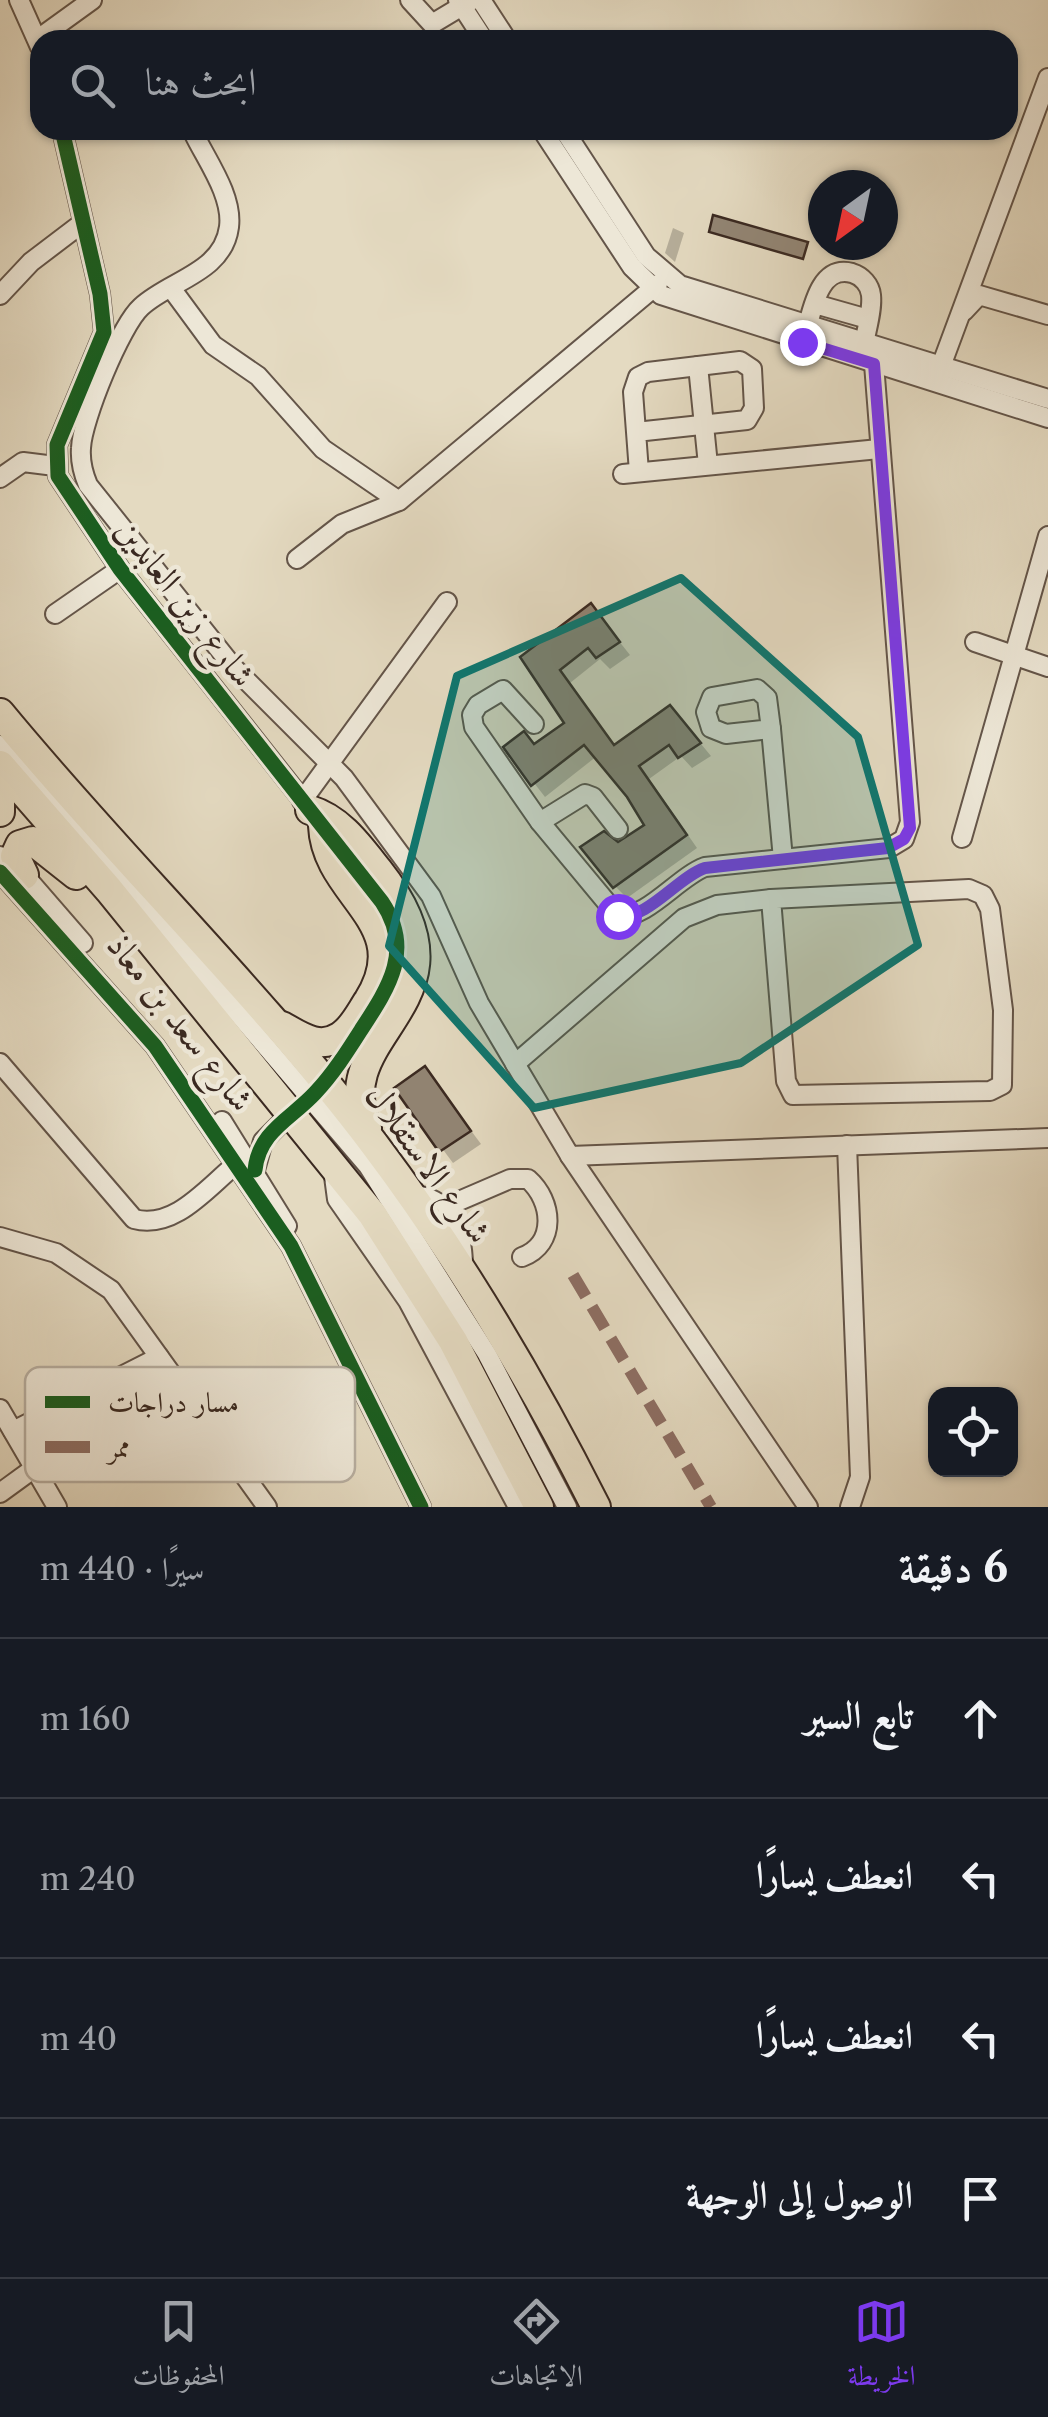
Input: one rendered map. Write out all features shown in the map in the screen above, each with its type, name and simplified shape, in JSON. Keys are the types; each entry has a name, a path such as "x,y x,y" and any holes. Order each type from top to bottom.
{"highway":[{"name":"شارع الاستقلال","path":"0,713 270,1018 374,1144 462,1272 539,1396 596,1507"},
{"path":"0,765 334,1164 424,1292 538,1507"},
{"path":"270,1018 311,1041 330,1042 347,1032 382,972 378,930 332,863 312,812"},
{"path":"312,812 340,826 369,858 404,905 414,932 417,961 411,990 364,1066 359,1084 360,1112 374,1144"},
{"path":"12,874 20,845 33,841 76,875 108,890"}],"street":[{"path":"19,0 33,30"},
{"path":"55,30 92,0"},
{"path":"410,0 432,24 464,2 479,30"},
{"path":"481,0 500,30"},
{"path":"938,374 1048,78"},
{"path":"0,478 23,462 55,466 56,445 104,332 100,294 64,140"},
{"path":"197,140 226,198 229,227 212,261 138,309 128,325 82,435 84,474 95,495 234,668 330,763 438,907 479,1002 570,1156 808,1507"},
{"path":"551,140 583,177 659,283 686,306 805,334 866,356 1048,399"},
{"path":"568,140 583,177"},
{"path":"0,295 31,262 81,224"},
{"path":"534,724 503,690 478,705 472,715 474,727 540,822 609,908 624,917 634,915 694,871 888,848 904,839 910,828 878,448 866,356 870,291 852,273 827,279 805,334"},
{"path":"297,559 342,524 399,501 659,283"},
{"path":"170,288 213,345 258,376 323,449 399,501"},
{"path":"955,326 968,304 979,296 1048,315"},
{"path":"815,304 868,319"},
{"path":"636,432 750,417 752,373 740,361 648,372 638,378 633,388 636,432 631,473 878,448"},
{"path":"698,366 708,465"},
{"path":"938,374 1048,418"},
{"name":"شارع زين العابدين","path":"55,466 62,484 120,569 390,914 398,940 392,980 339,1063"},
{"path":"962,838 1048,536"},
{"path":"55,614 120,569"},
{"path":"312,812 330,763 447,602"},
{"path":"976,642 1048,667"},
{"path":"771,729 783,859"},
{"path":"0,734 368,1166 487,1354 564,1507"},
{"path":"0,745 364,1172 478,1354 564,1507"},
{"path":"540,822 585,794 593,797 618,829"},
{"name":"شارع سعد بن معاذ","path":"0,856 137,1015 229,1132 288,1226 291,1246"},
{"path":"515,1064 684,918 710,906 771,899 969,889 984,894 989,904 1000,978 1002,1084 990,1091 793,1095 786,1080 771,899"},
{"name":"شارع سعد بن معاذ","path":"137,1015 291,1246"},
{"path":"0,1063 134,1219 148,1223 173,1216 235,1164"},
{"path":"229,1132 244,1138 274,1128 255,1170"},
{"path":"570,1156 1048,1138"},
{"path":"847,1145 860,1477 850,1507"},
{"path":"334,1164 332,1184 337,1199 408,1301 518,1507"},
{"path":"445,1207 510,1178 528,1180 536,1190 548,1225 540,1246 522,1257"},
{"path":"410,1196 425,1196 445,1207 460,1238 462,1272"},
{"path":"0,1237 56,1253 112,1290 166,1367"},
{"path":"291,1246 351,1367"},
{"path":"139,1367 159,1357"},
{"path":"355,1374 421,1507"},
{"path":"0,1409 25,1453"},
{"path":"13,1431 25,1425"},
{"path":"0,1494 25,1476"},
{"path":"42,1482 57,1507"},
{"path":"249,1482 267,1507"}],"highlighted area":[{"path":"681,578 858,737 918,945 741,1063 534,1108 389,946 457,676"}],"building":[{"path":"713,215 808,242 803,259 709,232"},
{"path":"591,603 620,642 596,658 588,648 560,670 614,745 670,705 701,743 678,758 669,745 639,766 687,835 613,888 580,847 604,831 618,842 644,825 627,797 584,745 531,786 503,747 524,731 534,744 564,723 520,657"},
{"path":"425,1066 471,1131 439,1152 394,1088"}],"marked path":[{"path":"573,1275 711,1507"}],"cycle path":[{"path":"64,140 100,294 104,332 57,445 58,476 120,569 382,902 396,936 394,968 371,1014 322,1086 269,1135 255,1170"},
{"path":"0,872 155,1046 291,1246 351,1367"},
{"path":"355,1374 421,1507"}],"route":[{"path":"618,916 634,915 694,871 718,865 888,848 900,843 910,828 872,383 874,364 802,342"}]}
